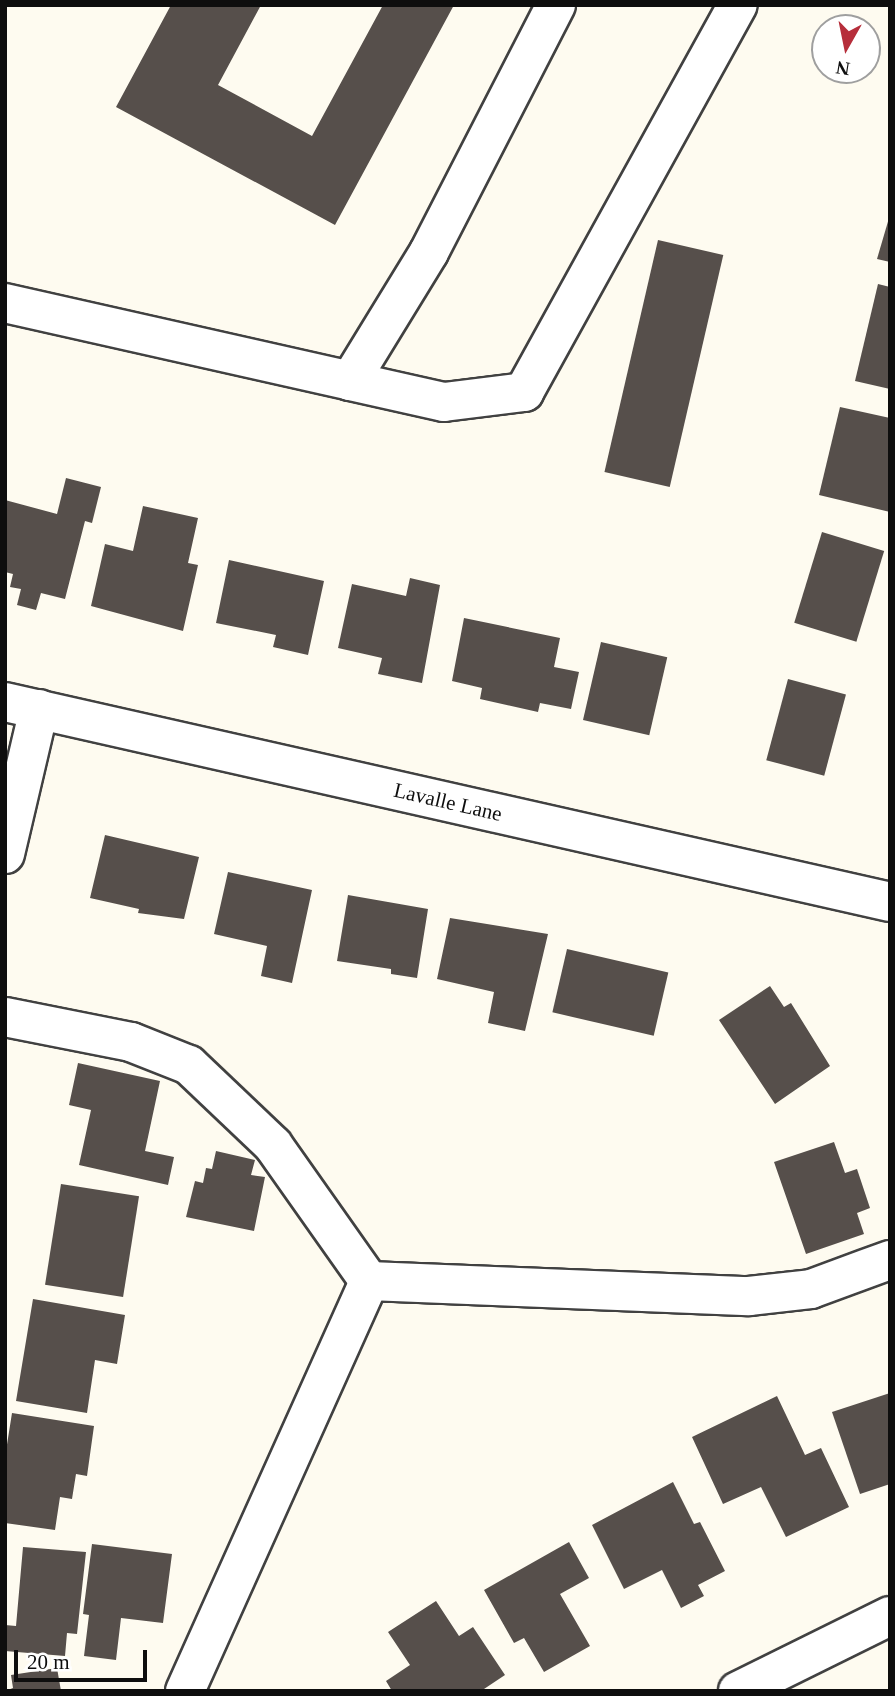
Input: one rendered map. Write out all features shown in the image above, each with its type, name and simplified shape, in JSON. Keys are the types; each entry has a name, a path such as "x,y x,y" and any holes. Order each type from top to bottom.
{"street":[{"path":"350,381 429,252 556,5"},
{"path":"5,303 444,402 524,392 738,5"},
{"path":"5,854 22,705"},
{"name":"Lavalle Lane","path":"22,705 890,902"},
{"path":"5,1017 131,1042 188,1065 273,1145 369,1281"},
{"path":"369,1281 749,1296 811,1289 890,1260"},
{"path":"185,1691 369,1281"},
{"path":"738,1691 890,1616"}],"building":[{"path":"171,5 261,5 218,85 312,136 383,5 454,5 335,225 116,107"},
{"path":"890,218 890,262 877,259"},
{"path":"658,240 723,255 670,487 604,472"},
{"path":"878,284 890,287 890,389 855,381"},
{"path":"840,407 890,418 890,512 819,495"},
{"path":"66,478 101,487 92,523 85,521 65,599 41,593 36,610 17,605 21,589 10,587 13,574 5,572 5,500 57,514"},
{"path":"143,506 198,518 188,563 198,565 183,631 91,606 105,544 133,551"},
{"path":"822,532 884,551 856,642 794,623"},
{"path":"229,560 324,581 308,655 273,647 276,635 216,623"},
{"path":"410,578 440,585 422,683 378,674 382,658 338,648 352,584 406,596"},
{"path":"464,618 560,638 554,667 579,672 571,709 540,703 538,712 480,699 482,688 452,681"},
{"path":"601,642 667,657 649,735 583,720"},
{"path":"788,679 846,695 824,776 766,760"},
{"path":"105,835 199,857 184,919 138,913 139,909 90,898"},
{"path":"228,872 312,890 292,983 261,976 267,946 214,934"},
{"path":"348,895 428,909 417,978 391,974 391,969 337,961"},
{"path":"450,918 548,934 525,1031 488,1023 494,992 437,979"},
{"path":"567,949 668,972 654,1036 552,1012"},
{"path":"770,986 784,1007 791,1003 830,1066 775,1104 719,1020"},
{"path":"78,1063 160,1081 145,1151 174,1157 168,1185 79,1165 91,1110 69,1105"},
{"path":"834,1142 845,1173 857,1169 870,1208 857,1213 864,1234 806,1254 774,1162"},
{"path":"216,1151 255,1160 251,1175 265,1177 254,1231 186,1217 195,1181 203,1183 206,1168 212,1169"},
{"path":"61,1184 139,1196 123,1297 45,1285"},
{"path":"33,1299 125,1315 117,1364 95,1360 87,1413 16,1401"},
{"path":"890,1393 890,1484 860,1494 832,1412"},
{"path":"777,1396 805,1455 821,1448 849,1507 786,1537 761,1487 723,1504 692,1437"},
{"path":"12,1413 94,1426 87,1476 76,1474 72,1499 60,1497 55,1530 5,1523 5,1457"},
{"path":"673,1482 694,1524 700,1522 725,1571 698,1585 704,1596 681,1608 662,1570 624,1589 592,1525"},
{"path":"569,1542 589,1578 560,1594 590,1646 544,1672 524,1638 514,1643 484,1590"},
{"path":"92,1544 172,1554 163,1623 121,1618 116,1660 84,1656 89,1615 83,1614"},
{"path":"23,1547 86,1552 77,1634 67,1633 65,1656 5,1651 5,1625 16,1626"},
{"path":"436,1601 459,1636 473,1627 505,1675 481,1691 392,1691 386,1681 410,1665 388,1632"},
{"path":"57,1668 61,1691 5,1691 13,1688 11,1675"}]}
